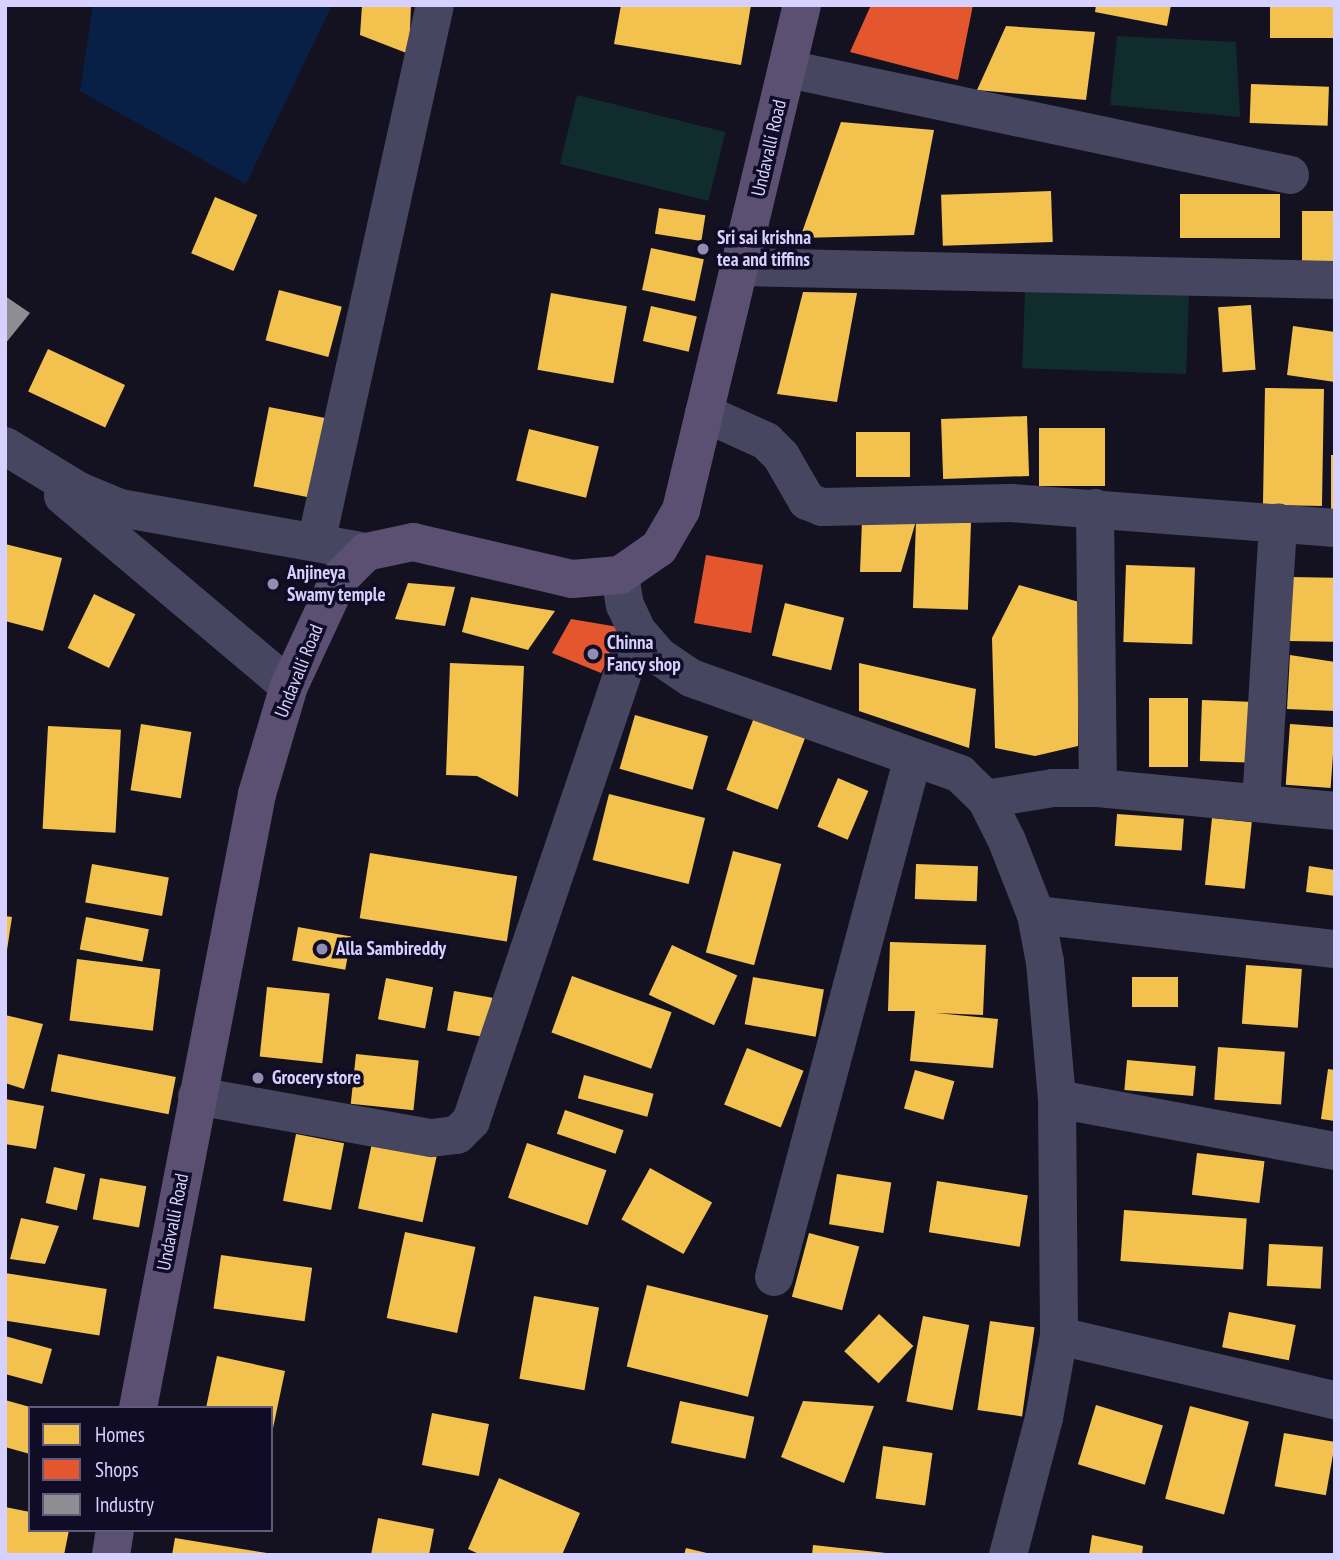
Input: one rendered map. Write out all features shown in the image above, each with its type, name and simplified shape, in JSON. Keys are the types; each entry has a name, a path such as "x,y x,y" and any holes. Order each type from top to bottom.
{"main road":[{"name":"Undavalli Road","path":"138,1406 242,858 289,686 339,579 366,552 413,542 572,579 620,575 659,548 681,510 802,5"},
{"path":"111,1555 115,1532"}],"street":[{"path":"316,543 435,5"},
{"path":"788,69 1290,176"},
{"path":"741,267 1335,280"},
{"path":"704,413 766,441 782,456 807,501 822,507 1010,503 1335,528"},
{"path":"5,447 79,491 120,508 366,552"},
{"path":"5,447 289,686"},
{"path":"1095,508 1098,788"},
{"path":"1261,803 1278,523"},
{"path":"620,575 625,606 637,631 660,657 691,678 960,774 986,799 1036,915 1045,962 1057,1099 1059,1336 1044,1418 1009,1555"},
{"path":"197,1096 431,1138 457,1135 471,1121 637,631"},
{"path":"774,1278 914,757"},
{"path":"986,799 1053,788 1098,788 1335,811"},
{"path":"1036,915 1335,948"},
{"path":"1057,1099 1335,1151"},
{"path":"1059,1336 1335,1400"}],"green space":[{"path":"1117,36 1236,42 1240,117 1110,105"},
{"path":"577,95 725,132 708,201 560,164"},
{"path":"1025,287 1189,293 1186,374 1022,368"}],"water":[{"path":"93,5 332,5 246,184 80,91"}],"building: Homes":[{"path":"411,5 409,54 360,35 362,6"},
{"path":"621,5 751,5 741,65 614,44"},
{"path":"1096,5 1171,5 1167,26 1095,12"},
{"path":"1270,5 1335,5 1335,38 1270,38"},
{"path":"1006,26 1095,32 1086,100 977,90"},
{"path":"1251,84 1329,87 1328,126 1250,123"},
{"path":"841,122 934,130 914,235 800,238"},
{"path":"1051,191 1053,242 943,246 941,195"},
{"path":"1180,194 1280,194 1280,238 1180,238"},
{"path":"215,197 257,215 234,271 191,253"},
{"path":"659,208 705,215 701,241 655,234"},
{"path":"1302,211 1335,211 1335,263 1302,263"},
{"path":"651,248 704,259 695,301 642,290"},
{"path":"279,290 342,307 328,357 266,340"},
{"path":"803,292 857,293 837,402 777,394"},
{"path":"551,293 627,306 613,383 537,370"},
{"path":"1251,305 1256,370 1223,372 1218,307"},
{"path":"651,306 697,317 689,352 643,341"},
{"path":"1293,326 1335,332 1335,382 1287,375"},
{"path":"48,349 125,385 105,428 28,392"},
{"path":"1265,388 1324,389 1322,506 1263,505"},
{"path":"269,407 333,419 317,499 254,487"},
{"path":"1027,416 1029,476 943,479 941,419"},
{"path":"1039,428 1105,428 1105,486 1039,486"},
{"path":"529,429 599,446 586,498 516,480"},
{"path":"856,432 910,432 910,477 856,477"},
{"path":"1331,455 1335,455 1335,512 1331,512"},
{"path":"862,521 916,521 901,572 860,572"},
{"path":"916,521 971,523 968,610 913,608"},
{"path":"5,544 62,558 43,631 5,621"},
{"path":"1126,565 1195,567 1192,644 1123,642"},
{"path":"1290,577 1335,578 1334,642 1289,641"},
{"path":"408,583 455,587 445,626 395,619"},
{"path":"1019,585 1079,602 1078,746 1035,756 995,748 992,638"},
{"path":"94,594 135,614 109,668 68,648"},
{"path":"471,597 555,611 528,650 462,632"},
{"path":"785,603 844,618 831,670 772,655"},
{"path":"1290,655 1335,662 1335,711 1287,709"},
{"path":"450,663 524,666 518,797 477,776 446,775"},
{"path":"859,663 976,689 969,748 859,711"},
{"path":"1149,698 1188,698 1188,767 1149,767"},
{"path":"1202,700 1249,702 1247,763 1200,761"},
{"path":"635,715 708,736 693,790 620,769"},
{"path":"755,715 806,735 778,809 726,790"},
{"path":"141,724 191,732 181,798 131,790"},
{"path":"1290,724 1335,727 1331,788 1286,785"},
{"path":"48,726 121,730 116,833 43,829"},
{"path":"838,778 868,791 848,840 817,827"},
{"path":"609,794 705,818 689,884 593,860"},
{"path":"1117,814 1184,819 1182,851 1115,846"},
{"path":"1212,818 1252,822 1245,889 1205,885"},
{"path":"733,851 781,864 754,965 706,952"},
{"path":"370,853 517,876 507,941 360,918"},
{"path":"92,864 169,878 162,916 85,902"},
{"path":"916,864 978,866 977,901 915,899"},
{"path":"1309,866 1335,870 1335,896 1306,892"},
{"path":"5,916 12,917 7,950 5,950"},
{"path":"86,917 149,929 143,962 80,949"},
{"name":"Alla Sambireddy","path":"298,927 351,936 345,970 292,960"},
{"path":"890,942 986,945 983,1015 936,1013 998,1019 993,1068 910,1061 915,1011 888,1011"},
{"path":"672,945 737,975 714,1025 649,995"},
{"path":"77,959 160,969 153,1031 69,1021"},
{"path":"1246,965 1302,969 1298,1028 1242,1024"},
{"path":"572,976 672,1012 651,1069 551,1032"},
{"path":"753,977 824,990 816,1037 745,1024"},
{"path":"1132,977 1178,977 1178,1007 1132,1007"},
{"path":"386,978 433,987 425,1028 378,1019"},
{"path":"267,987 330,994 322,1063 260,1057"},
{"path":"454,991 492,998 485,1037 447,1030"},
{"path":"5,1015 43,1024 24,1089 5,1083"},
{"path":"1218,1047 1285,1052 1281,1105 1214,1100"},
{"path":"747,1048 804,1071 781,1127 724,1105"},
{"path":"58,1054 176,1077 169,1114 51,1091"},
{"path":"356,1054 419,1061 413,1110 351,1104"},
{"path":"1127,1060 1196,1066 1193,1096 1124,1090"},
{"path":"1328,1069 1335,1070 1335,1121 1321,1119"},
{"path":"915,1070 954,1081 943,1120 904,1108"},
{"path":"584,1075 654,1094 647,1117 578,1098"},
{"path":"5,1099 44,1106 36,1149 5,1144"},
{"path":"565,1110 624,1130 615,1154 557,1134"},
{"path":"296,1134 344,1143 331,1210 283,1201"},
{"path":"372,1143 437,1157 423,1222 358,1209"},
{"path":"527,1143 606,1170 588,1225 508,1198"},
{"path":"1197,1153 1264,1161 1259,1203 1192,1195"},
{"path":"54,1167 85,1174 77,1210 46,1203"},
{"path":"650,1168 712,1202 683,1254 621,1220"},
{"path":"837,1174 891,1183 883,1233 829,1224"},
{"path":"100,1178 146,1186 139,1228 93,1219"},
{"path":"937,1181 1028,1195 1020,1247 929,1232"},
{"path":"1124,1210 1247,1219 1243,1269 1120,1261"},
{"path":"21,1218 59,1226 45,1264 10,1259"},
{"path":"405,1232 475,1247 457,1333 387,1318"},
{"path":"809,1233 859,1246 842,1310 792,1297"},
{"path":"1269,1244 1323,1247 1321,1289 1267,1286"},
{"path":"221,1255 312,1268 305,1321 213,1308"},
{"path":"5,1273 107,1289 99,1336 5,1321"},
{"path":"647,1285 768,1315 748,1397 627,1367"},
{"path":"534,1296 599,1307 584,1390 519,1379"},
{"path":"1229,1312 1296,1325 1289,1360 1222,1347"},
{"path":"879,1314 913,1346 879,1383 844,1351"},
{"path":"923,1316 969,1325 953,1410 906,1401"},
{"path":"990,1321 1035,1327 1022,1416 977,1410"},
{"path":"5,1336 52,1349 42,1384 5,1374"},
{"path":"217,1356 285,1371 273,1428 273,1406 206,1406"},
{"path":"5,1400 28,1406 28,1453 5,1447"},
{"path":"680,1401 754,1417 745,1459 671,1443"},
{"path":"803,1401 874,1406 844,1483 781,1457"},
{"path":"1096,1405 1163,1425 1145,1485 1078,1464"},
{"path":"1190,1406 1249,1422 1224,1515 1165,1499"},
{"path":"432,1413 489,1424 479,1476 422,1465"},
{"path":"1284,1433 1335,1442 1326,1495 1275,1486"},
{"path":"883,1446 933,1453 925,1505 876,1498"},
{"path":"499,1478 580,1513 562,1555 481,1555 468,1549"},
{"path":"5,1507 28,1512 28,1532 69,1532 64,1555 5,1555"},
{"path":"378,1518 434,1529 429,1555 371,1555"},
{"path":"1092,1535 1143,1546 1142,1555 1089,1555"},
{"path":"175,1538 267,1553 267,1555 172,1555"},
{"path":"813,1545 886,1553 886,1555 812,1555"},
{"path":"686,1548 711,1554 711,1555 684,1555"}],"building: Shops":[{"path":"871,5 973,5 958,80 850,52"},
{"path":"706,555 763,565 751,633 694,623"},
{"path":"571,619 624,628 601,673 552,653"}],"building: Industry":[{"path":"5,296 30,313 5,344"}],"place":[{"name":"Sri sai krishna tea and tiffins","path":"703,249"},
{"name":"Anjineya Swamy temple","path":"273,584"},
{"name":"Chinna Fancy shop","path":"593,654"},
{"name":"Alla Sambireddy","path":"322,949"},
{"name":"Grocery store","path":"258,1078"}]}
